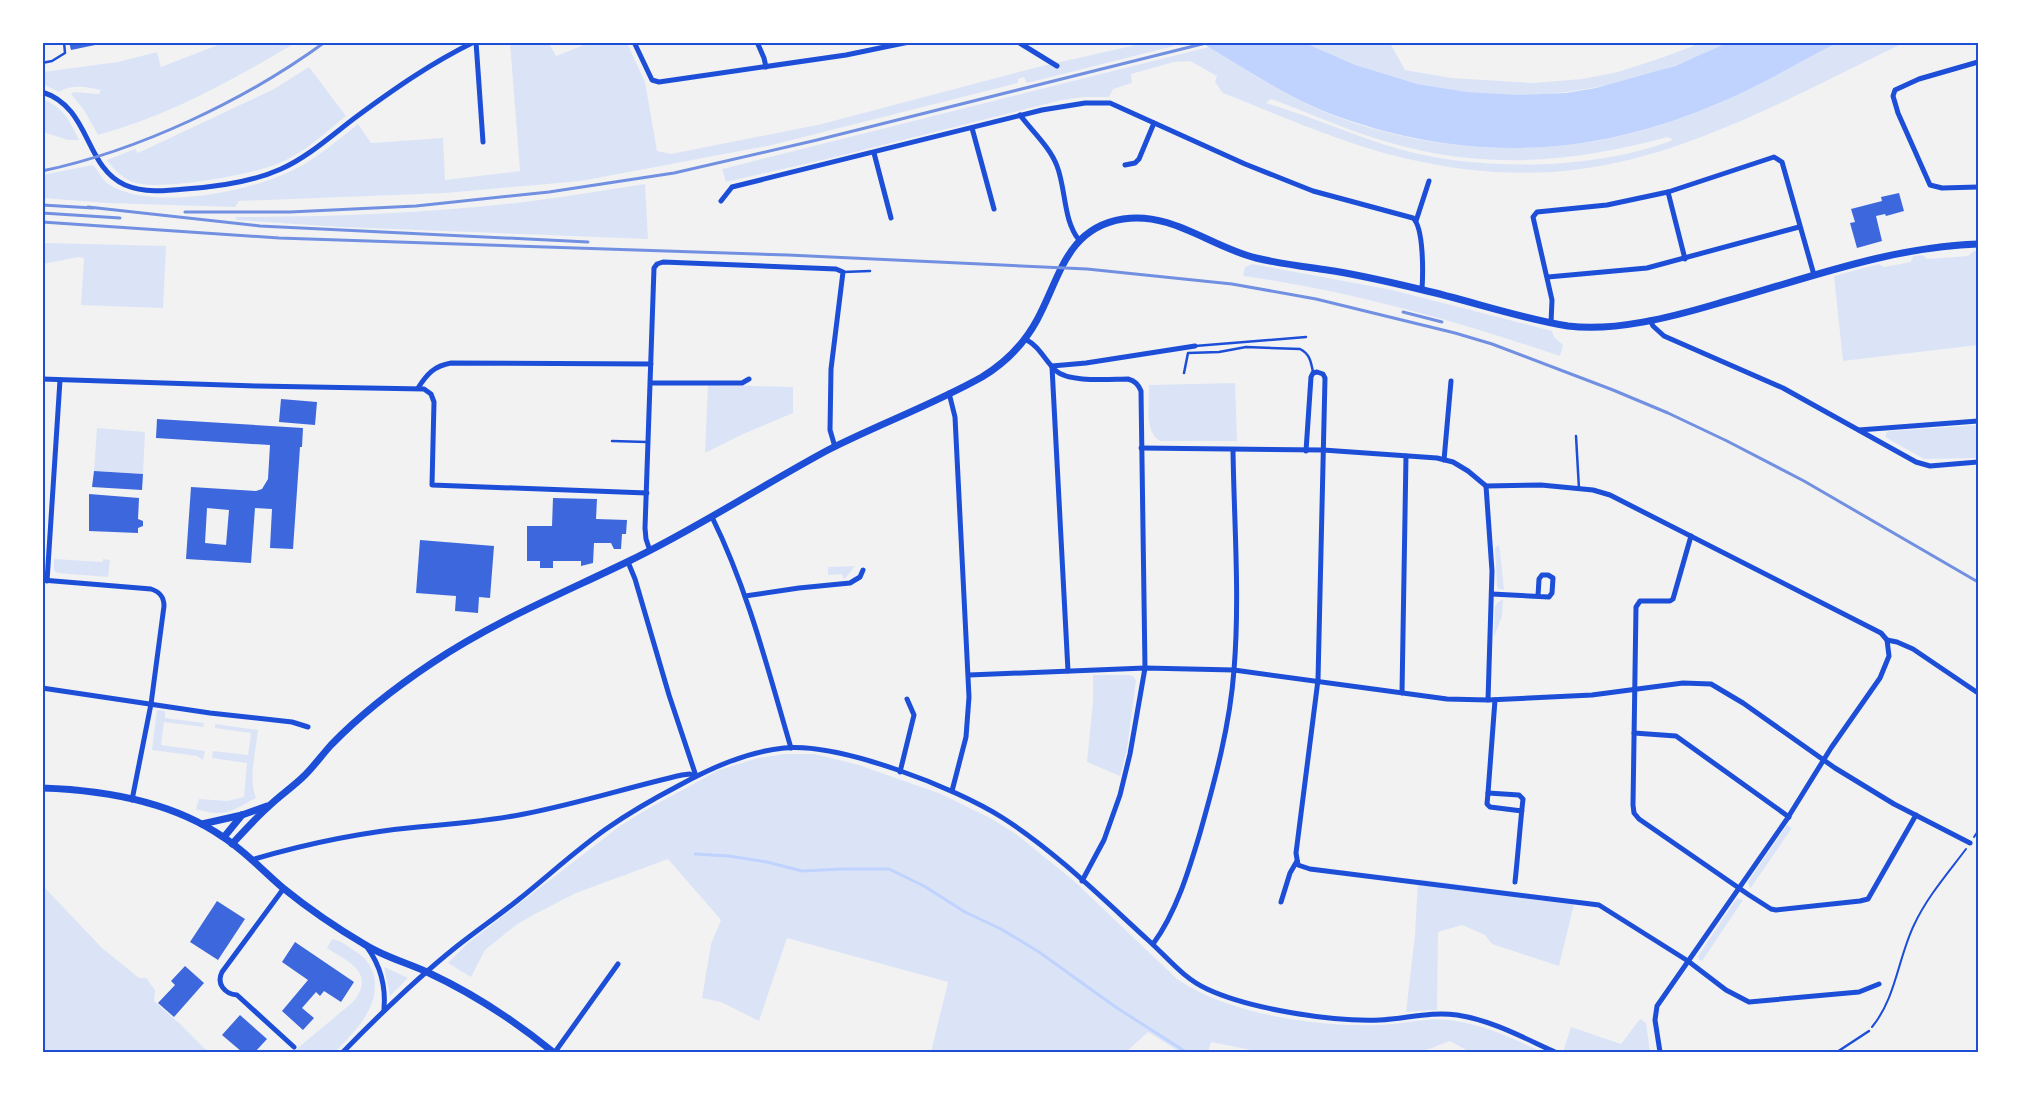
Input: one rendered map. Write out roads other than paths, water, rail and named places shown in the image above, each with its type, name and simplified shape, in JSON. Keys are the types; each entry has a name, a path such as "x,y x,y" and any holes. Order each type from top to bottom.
{"street":[{"path":"42,92 64,103 77,118 105,169 116,180 132,188 169,191 238,182 270,174 292,164 424,69 475,42 483,142"},
{"path":"634,42 652,80 660,82 766,67 909,42"},
{"path":"757,42 766,67"},
{"path":"1018,42 1057,66"},
{"path":"1978,62 1919,79 1895,90 1893,96 1898,112 1930,185 1942,188 1978,187"},
{"path":"721,201 732,187 1020,115 1066,105 1098,102 1110,104 1245,164 1313,191 1409,217 1416,221"},
{"path":"1020,115 1056,163 1065,195 1069,220 1073,233 1079,240"},
{"path":"1125,165 1135,163 1140,159 1154,123"},
{"path":"972,128 994,209"},
{"path":"874,153 891,218"},
{"path":"1550,323 1552,300 1534,218 1537,212 1597,206 1668,192 1774,157 1782,162 1814,275"},
{"path":"1422,289 1423,266 1419,230 1416,221 1430,181"},
{"path":"1668,192 1685,259"},
{"path":"232,844 270,805 310,771 330,746 352,726 401,685 431,664 498,623 628,562 835,447 950,393 997,367 1025,339 1038,318 1067,256 1079,240 1105,224 1126,218 1152,219 1179,226 1230,250 1256,258 1342,272 1422,289 1550,323 1588,327 1650,320 1701,309 1882,256 1938,246 1978,244"},
{"path":"1548,277 1627,270 1685,259 1800,227"},
{"path":"650,550 646,534 647,493 654,268 657,264 662,262 836,270 843,272 832,369 830,430 835,447"},
{"path":"1650,320 1653,326 1664,336 1783,388 1923,465 1978,462"},
{"path":"1025,339 1038,348 1061,375 1071,378 1134,381 1139,385 1140,391 1145,668 1130,754 1120,795 1104,840 1082,881"},
{"path":"1052,366 1086,363 1195,346"},
{"path":"418,388 430,371 444,364 651,364"},
{"path":"1052,366 1068,672"},
{"path":"1306,451 1311,377 1313,373 1320,372 1325,378 1318,680 1306,760 1296,853 1298,863 1310,870 1599,906 1688,961 1726,990 1749,1002 1859,992 1879,984"},
{"path":"42,379 258,386 418,388 428,390 433,398 432,485 647,493"},
{"path":"651,383 742,383 749,379"},
{"path":"60,380 45,581 151,589 161,595 164,606 151,704 132,800"},
{"path":"1444,460 1451,381"},
{"path":"950,393 956,426 970,697 966,737 952,791"},
{"path":"1858,430 1978,421"},
{"path":"1141,448 1323,450 1406,456 1444,460 1468,471 1486,486 1524,484 1579,488 1610,495 1881,633 1887,640 1889,656 1880,678 1824,760 1789,817 1657,1006 1655,1013 1660,1052"},
{"path":"1153,944 1168,918 1184,880 1195,848 1222,748 1234,670 1233,450"},
{"path":"1402,693 1406,456"},
{"path":"1486,486 1492,571 1488,700"},
{"path":"712,517 729,551 746,596 791,748"},
{"path":"1691,536 1673,599 1670,601 1640,601 1636,606 1634,813 1639,819 1740,889 1771,909 1776,910 1860,902 1868,899 1916,815"},
{"path":"628,562 635,579 669,695 696,776"},
{"path":"746,596 850,583 860,577 863,570"},
{"path":"1492,594 1549,597 1552,594 1552,578 1548,575 1542,575 1539,579 1538,596"},
{"path":"1887,640 1913,649 1978,693"},
{"path":"969,675 1145,668 1234,670 1447,699 1488,700 1558,698 1683,683 1711,684 1736,699 1824,760 1916,815 1970,843"},
{"path":"42,688 292,722 308,727"},
{"path":"900,772 914,715 907,699"},
{"path":"1495,700 1488,804 1490,807 1522,811"},
{"path":"1634,733 1676,736 1789,817"},
{"path":"343,1052 384,1010 469,936 508,908 604,831 635,810 696,776 723,764 749,755 791,748 834,752 900,772 952,791 1002,817 1042,845 1153,944 1192,982 1210,991 1249,1004 1330,1018 1378,1020 1430,1014 1456,1015 1496,1026 1555,1052"},
{"path":"252,860 308,845 376,833 523,814 571,804 682,775 690,774 696,776"},
{"path":"42,788 87,790 132,800 164,808 202,824 224,837 321,918 366,946 428,972 460,988 494,1009 554,1052 618,964"},
{"path":"1488,793 1522,796 1515,882"},
{"path":"202,824 242,815 270,805"},
{"path":"224,837 242,815"},
{"path":"1281,902 1290,873 1298,863"},
{"path":"284,888 220,977 222,987 237,995 294,1047"},
{"path":"366,946 376,961 382,978 385,994 384,1010"}],"lane":[{"path":"42,63 52,61 65,53 64,42"},
{"path":"843,272 870,271"},
{"path":"1195,346 1306,337"},
{"path":"1184,373 1188,353 1219,352 1246,348 1300,349 1306,352 1311,359 1313,373"},
{"path":"1576,436 1579,488"},
{"path":"612,441 649,442"},
{"path":"1837,1052 1869,1031"}],"water":[{"path":"1202,43 1305,43 1355,65 1417,84 1466,92 1518,95 1566,93 1596,88 1675,66 1727,43 1837,43 1742,93 1670,122 1590,142 1510,148 1429,141 1365,126 1310,105 1262,80"}],"waterway":[{"path":"695,854 729,856 767,862 802,871 889,869 924,886 965,912 1001,929 1039,952 1117,1008 1186,1052"}],"railway":[{"path":"42,171 116,151 190,121 261,84 325,42"},
{"path":"185,212 290,212 416,206 549,192 674,173 817,140 1210,42"},
{"path":"42,205 93,208"},
{"path":"88,207 260,226 588,242"},
{"path":"42,213 120,218"},
{"path":"42,222 279,238 788,255 1087,269 1232,284 1316,299 1492,344 1668,413 1804,481 1978,582"},
{"path":"1403,312 1442,322"}]}
